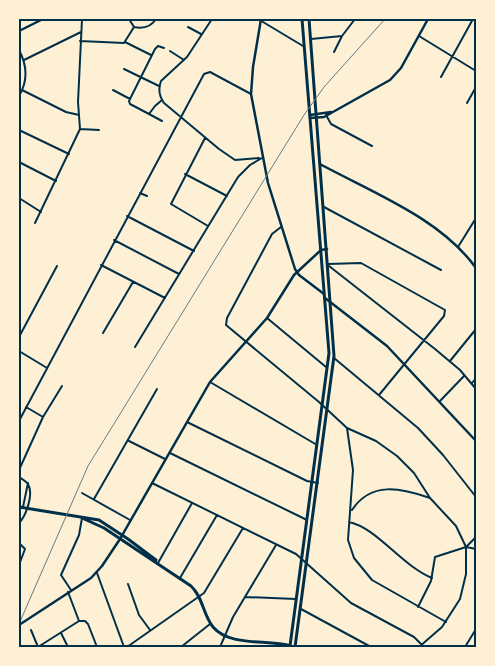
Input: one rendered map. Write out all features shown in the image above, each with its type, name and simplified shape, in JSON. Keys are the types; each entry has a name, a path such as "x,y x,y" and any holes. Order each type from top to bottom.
{"highway":[{"path":"293,647 296,599 328,369 325,297 302,19"},
{"path":"293,647 307,562 334,358 332,304 309,19"},
{"path":"23,508 101,522 122,535 158,563"},
{"path":"82,518 103,528 180,578 192,588 211,623 224,635 293,647"}],"main road":[{"path":"19,31 43,19"},
{"path":"260,19 252,67 251,94 268,183 296,272 332,304 387,346 476,441"},
{"path":"310,116 326,114 376,90 390,80 401,68 428,19"},
{"path":"320,164 425,221 458,247 476,268"},
{"path":"19,625 96,573 120,539 210,382 267,318 296,272 321,250 327,250"}],"street":[{"path":"35,223 80,129 80,41 82,19"},
{"path":"129,19 134,27"},
{"path":"134,27 146,27 156,19"},
{"path":"212,19 184,60 166,74 159,86 162,100 235,160 262,158"},
{"path":"260,19 305,47"},
{"path":"334,52 342,36 355,19"},
{"path":"441,77 473,19"},
{"path":"125,42 134,27"},
{"path":"188,27 202,34"},
{"path":"24,60 81,32"},
{"path":"310,39 342,36"},
{"path":"419,36 476,71"},
{"path":"80,41 125,42 151,55"},
{"path":"162,121 130,104 130,98 151,55 157,47 164,48"},
{"path":"19,50 24,60 25,80 19,96"},
{"path":"170,51 184,60"},
{"path":"124,68 159,86"},
{"path":"19,421 100,265 180,116 206,72 251,94"},
{"path":"467,104 476,86"},
{"path":"22,90 66,112 79,115"},
{"path":"113,90 130,98"},
{"path":"150,114 154,106 162,100"},
{"path":"326,114 331,124 372,146"},
{"path":"80,129 99,130"},
{"path":"19,130 69,154"},
{"path":"206,138 171,202 172,207 209,226"},
{"path":"136,347 242,172 262,158"},
{"path":"19,162 56,181"},
{"path":"186,174 227,196"},
{"path":"139,193 147,196"},
{"path":"19,198 41,212"},
{"path":"324,207 441,270"},
{"path":"127,216 194,250"},
{"path":"458,247 476,218"},
{"path":"281,227 272,234 227,318 226,325 323,405 347,428 376,441 397,456 414,473 430,498 456,526 466,547 464,585 460,599 446,622 419,647"},
{"path":"114,240 179,274"},
{"path":"329,265 361,263 444,308 445,314 378,395"},
{"path":"100,265 165,298"},
{"path":"329,265 450,361 476,388"},
{"path":"19,338 57,266"},
{"path":"103,333 133,282"},
{"path":"267,318 328,369"},
{"path":"450,361 476,329"},
{"path":"19,352 47,368"},
{"path":"334,358 432,443 476,497"},
{"path":"440,401 465,375"},
{"path":"472,383 476,378"},
{"path":"210,382 317,445"},
{"path":"19,470 43,416 62,386"},
{"path":"94,499 158,389"},
{"path":"26,407 43,416"},
{"path":"187,422 312,482 318,483"},
{"path":"347,428 353,470 349,522 350,548 361,567 372,580 446,622"},
{"path":"128,441 165,459"},
{"path":"146,454 148,450"},
{"path":"169,452 307,520"},
{"path":"19,477 28,483 30,488 23,508 25,516 19,522"},
{"path":"152,483 302,558 351,603 414,637 422,645"},
{"path":"350,512 367,495 382,489 401,489 430,498"},
{"path":"82,493 131,520"},
{"path":"158,563 192,503"},
{"path":"180,578 217,515"},
{"path":"78,621 70,591 61,575 79,535 82,518"},
{"path":"349,522 364,527 411,566 432,578"},
{"path":"96,573 126,647 205,592 243,528"},
{"path":"418,607 432,578 435,557 466,547 476,537"},
{"path":"19,543 25,549 19,565"},
{"path":"220,647 224,635 245,597 277,544"},
{"path":"466,547 476,549"},
{"path":"128,584 139,615 150,630"},
{"path":"245,597 296,599"},
{"path":"300,609 371,647"},
{"path":"31,630 38,647 78,621 88,624 97,647"},
{"path":"181,647 211,623"},
{"path":"466,647 476,629"},
{"path":"61,632 68,647"}],"railway":[{"path":"19,624 88,466 304,115 324,87 385,19"}]}
